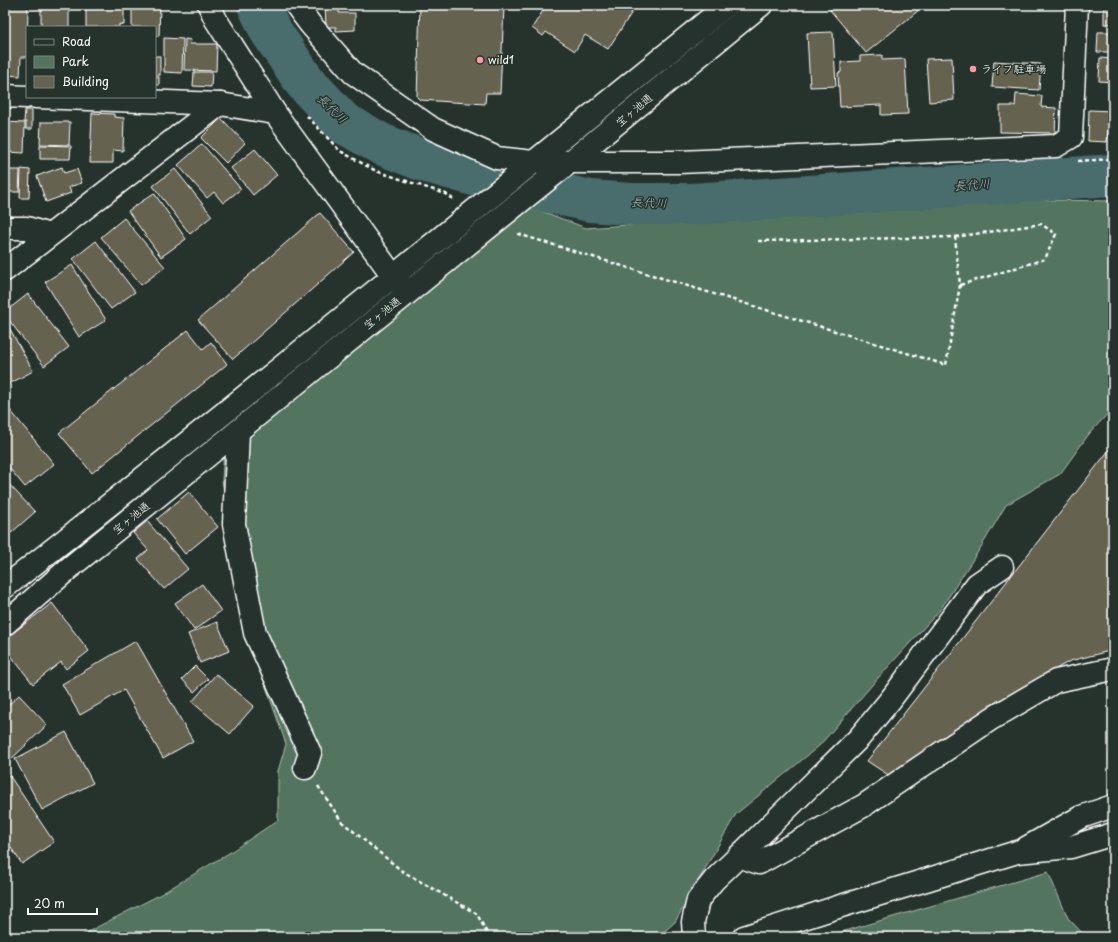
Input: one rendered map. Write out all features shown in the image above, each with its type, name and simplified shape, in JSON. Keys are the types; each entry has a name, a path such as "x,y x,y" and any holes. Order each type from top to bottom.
{"street":[{"path":"209,5 216,20 275,113 394,276 408,292"},
{"path":"296,5 310,24 353,73 433,129 497,158 526,167 571,161 680,162 1056,146 1071,137 1077,5"},
{"name":"宝ヶ池通","path":"5,587 394,276 726,5"},
{"name":"宝ヶ池通","path":"5,624 68,569 761,5"},
{"path":"5,96 26,97"},
{"path":"62,98 220,104 275,113"},
{"path":"5,270 220,104"},
{"path":"5,228 27,228 50,236"},
{"path":"238,431 234,524 255,633 310,753 305,768"},
{"path":"694,937 693,922 698,900 714,880 859,738 892,699 977,584 1002,567"},
{"path":"739,856 760,863 863,806 991,719 1056,681 1113,668"},
{"path":"1018,852 1081,817 1113,806"},
{"path":"744,937 1018,852 1071,847 1113,834"}],"path":[{"path":"303,111 340,151 376,171 446,194 473,211"},
{"path":"758,241 955,237 1041,224 1056,234 1045,259 960,285"},
{"path":"490,226 946,365 960,285 955,237"},
{"path":"305,768 342,822 402,871 478,914 489,937"},
{"path":"663,937 666,931"}],"green space":[{"path":"981,199 1113,201 1113,408 1089,434 1060,474 1006,505 940,610 819,746 736,814 675,922 658,937 78,937 161,894 229,853 278,820 278,771 286,744 246,630 222,480 224,450 511,209 536,209 586,228 667,222 842,205"},
{"path":"1048,872 1068,918 1086,937 824,937"}],"building":[{"path":"5,5 28,5 26,57 21,57 20,76 5,75"},
{"path":"41,5 69,5 69,26 41,26"},
{"path":"86,5 124,7 124,25 86,26"},
{"path":"132,5 160,5 159,36 156,36 156,26 132,26"},
{"path":"325,5 354,5 354,8 339,8 339,13 355,13 355,30 336,31 336,27 326,27"},
{"path":"420,5 502,5 504,7 500,93 486,93 485,104 420,100 417,97"},
{"path":"537,5 620,5 632,12 608,49 585,35 575,51 546,32 543,36 532,28 544,9"},
{"path":"836,5 925,5 866,53 830,10"},
{"path":"1104,5 1113,5 1113,24 1104,24"},
{"path":"833,32 836,86 810,87 807,33"},
{"path":"1098,32 1113,32 1113,52 1097,52"},
{"path":"164,38 183,39 182,73 164,72"},
{"path":"185,39 191,40 190,44 217,44 216,71 184,70"},
{"path":"882,55 882,60 905,59 908,114 881,115 881,105 840,107 838,73 841,72 841,62 860,61 860,56"},
{"path":"156,56 160,56 160,75 156,75"},
{"path":"952,58 954,100 929,102 926,59"},
{"path":"1100,58 1113,59 1113,82 1099,81"},
{"path":"994,61 1041,64 1039,90 992,87"},
{"path":"194,72 212,72 211,87 193,86"},
{"path":"156,77 159,77 159,85 156,85"},
{"path":"1016,94 1042,96 1041,107 1056,108 1055,133 1000,132 1000,106 1015,106"},
{"path":"25,110 32,110 32,129 26,129 26,122 24,122"},
{"path":"1089,110 1113,111 1113,130 1108,130 1107,142 1088,141"},
{"path":"92,113 114,114 114,117 124,118 123,151 113,150 113,163 90,163"},
{"path":"221,118 245,143 226,163 201,138"},
{"path":"5,122 25,123 24,153 8,152 8,139 5,139"},
{"path":"41,122 70,122 69,145 40,144"},
{"path":"202,144 241,189 223,203 214,192 207,198 178,165"},
{"path":"40,145 71,146 70,159 40,159"},
{"path":"255,149 277,175 253,195 231,168"},
{"path":"62,167 64,173 77,169 82,183 69,187 71,193 46,202 37,176"},
{"path":"21,169 30,170 29,198 20,198"},
{"path":"175,169 212,216 190,234 153,186"},
{"path":"5,170 20,170 19,192 5,192"},
{"path":"154,193 186,239 161,257 128,211"},
{"path":"320,213 354,252 233,359 198,320"},
{"path":"124,218 165,267 141,285 101,237"},
{"path":"96,241 135,292 111,309 73,259"},
{"path":"72,265 106,320 79,337 45,282"},
{"path":"28,294 69,347 44,366 5,315 5,312"},
{"path":"5,320 33,371 9,384 5,377"},
{"path":"188,330 203,349 211,342 227,364 92,473 59,433"},
{"path":"6,405 54,464 25,487 5,463"},
{"path":"1113,445 1113,650 1070,661 989,706 893,778 867,761"},
{"path":"5,480 35,512 11,533 5,527"},
{"path":"189,492 218,527 185,554 157,519"},
{"path":"147,521 188,569 164,589 138,559 148,550 133,533"},
{"path":"202,584 221,611 194,630 175,603"},
{"path":"52,603 89,651 66,669 61,662 33,684 5,648 5,639"},
{"path":"217,622 229,651 200,663 188,634"},
{"path":"136,641 193,741 163,758 124,690 80,715 62,684"},
{"path":"195,666 208,679 194,692 182,679"},
{"path":"216,674 254,706 230,734 192,702"},
{"path":"19,695 47,725 5,765 5,708"},
{"path":"66,732 93,783 42,810 15,759"},
{"path":"9,775 54,842 22,864 5,839 5,778"}],"waterway":[{"name":"長代川","path":"258,5 270,30 305,82 342,122 381,144 424,161 474,175 590,201 631,204 692,204 1113,175"}],"place":[{"name":"wild1","path":"480,60"},
{"name":"ライフ駐車場","path":"973,69"}]}
